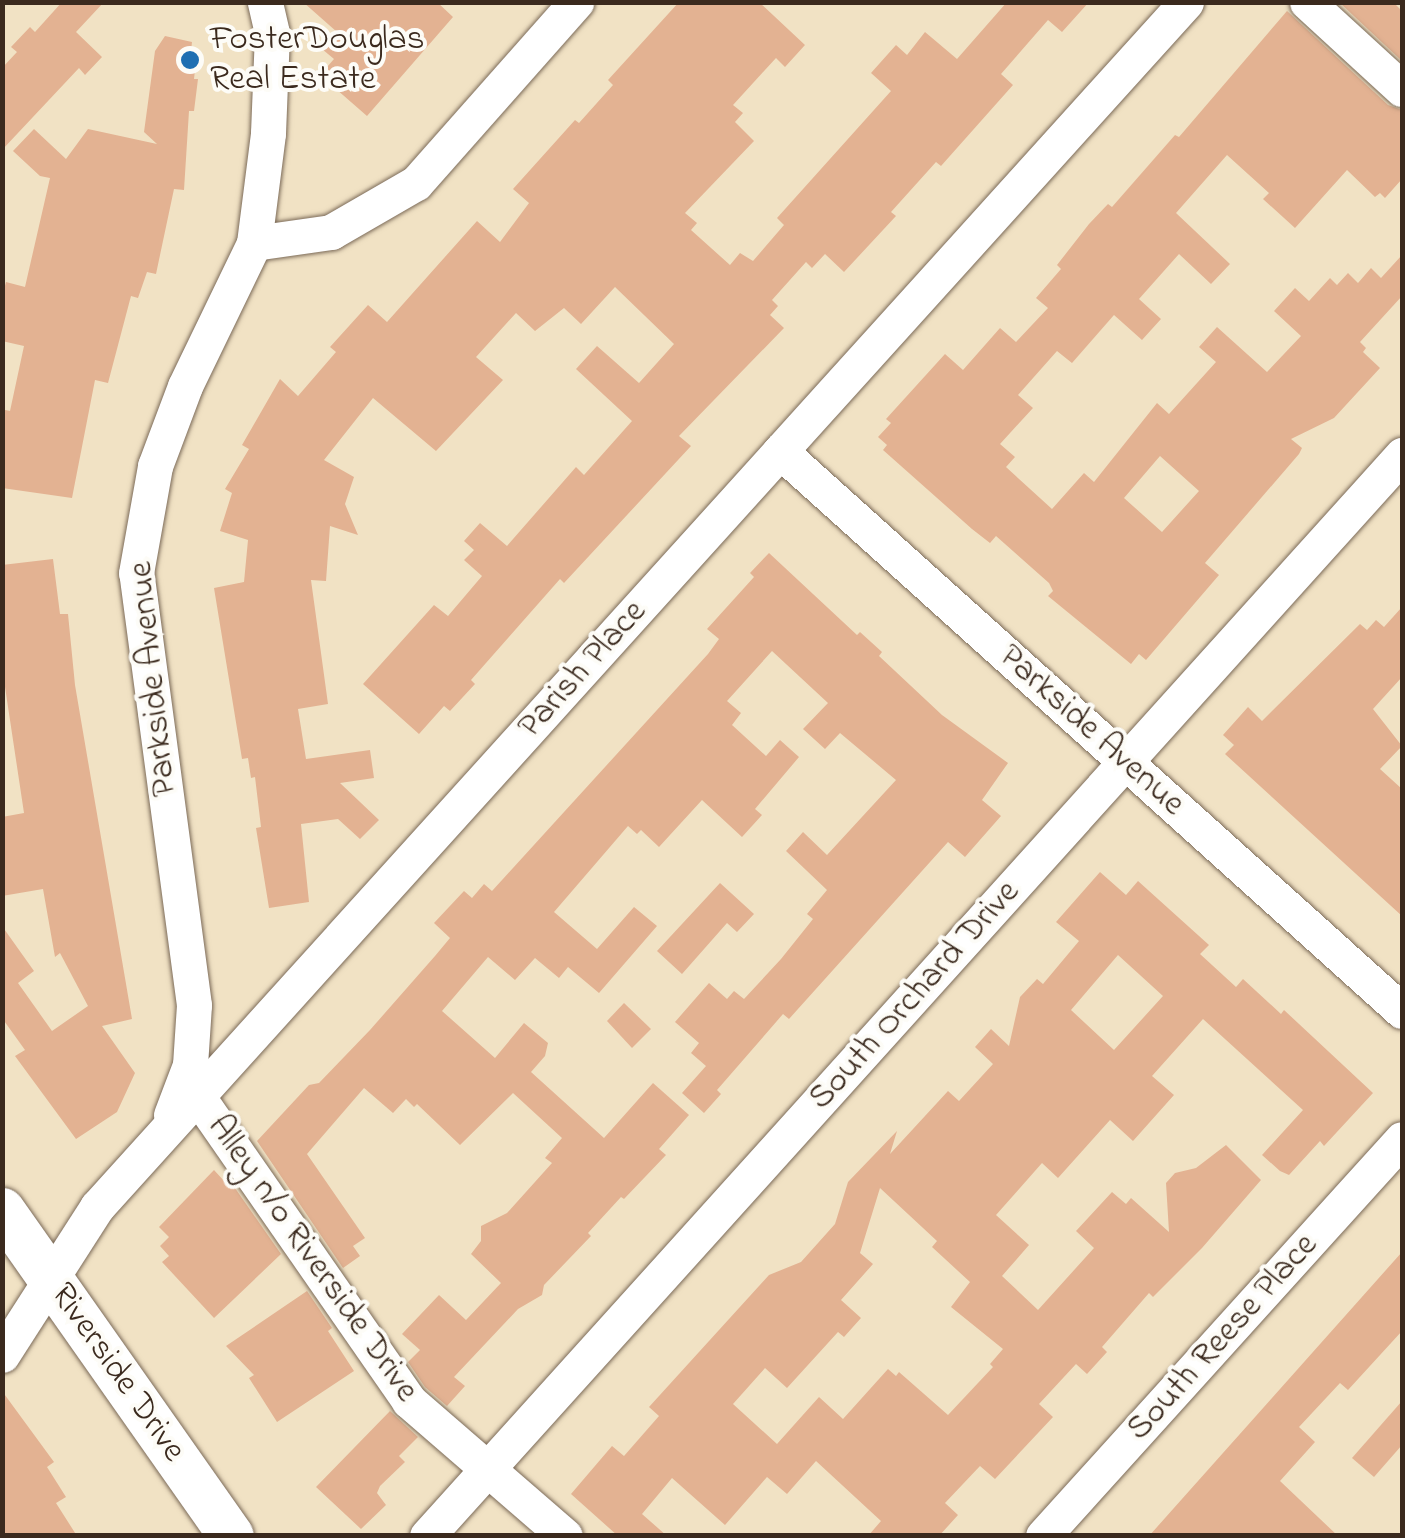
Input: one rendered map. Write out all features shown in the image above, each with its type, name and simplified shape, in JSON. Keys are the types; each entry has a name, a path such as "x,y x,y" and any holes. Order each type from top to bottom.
{"main road":[{"name":"Riverside Drive","path":"2,1210 231,1536"}],"street":[{"name":"Parkside Avenue","path":"164,1134 190,1066 194,1005 136,573 155,466 185,386 254,242 268,133 272,33 265,2"},
{"path":"254,242 332,232 416,183 576,2"},
{"name":"Parish Place","path":"2,1355 97,1207 1186,2"},
{"path":"1307,2 1402,89"},
{"name":"Parkside Avenue","path":"780,451 1402,1010"},
{"name":"South Orchard Drive","path":"427,1536 1402,456"},
{"name":"Alley n/o Riverside Drive","path":"198,1097 409,1401 565,1536"},
{"name":"South Reese Place","path":"1043,1536 1402,1139"}],"building":[{"path":"62,2 104,2 76,32 102,57 85,75 79,68 2,150 2,68 17,52 11,47 30,27 35,32"},
{"path":"303,2 437,2 453,17 367,116 320,75 334,59 322,49 337,32"},
{"path":"679,2 759,2 805,45 785,67 776,58 733,105 743,113 735,122 754,141 685,213 697,223 691,230 730,265 740,253 753,261 784,225 777,218 891,91 871,73 896,45 907,55 925,32 957,59 1007,2 1089,2 1062,32 1048,20 1001,74 1013,85 941,166 936,162 891,212 896,216 844,272 825,254 812,268 806,262 772,300 778,306 770,315 784,328 679,436 691,446 564,583 560,579 471,680 475,684 450,711 444,706 419,734 363,684 434,605 448,616 482,576 464,560 474,550 464,541 480,523 507,546 576,467 584,475 632,421 576,369 597,346 639,383 674,344 615,287 581,324 564,308 535,331 516,313 476,357 503,380 436,451 373,398 324,460 354,477 345,504 358,535 330,526 326,581 311,580 328,704 298,709 306,759 370,750 374,778 340,783 379,820 360,839 338,819 301,824 309,902 269,908 256,828 261,827 255,777 251,778 248,758 242,759 214,588 244,582 248,540 220,531 232,493 225,489 249,449 242,445 280,379 298,396 336,352 330,347 368,305 387,322 477,221 500,242 529,203 513,189 575,120 579,123 613,85 608,80"},
{"path":"1339,2 1393,2 1402,11 1402,61"},
{"path":"1287,11 1388,105 1402,110 1402,179 1385,198 1380,193 1375,197 1347,170 1295,228 1263,199 1269,193 1227,155 1176,213 1230,264 1211,284 1179,254 1139,299 1161,319 1142,340 1114,315 1072,363 1057,351 1018,395 1033,408 1000,444 1015,457 1006,467 1052,509 1084,473 1094,482 1157,403 1169,414 1216,362 1199,347 1217,327 1267,372 1301,336 1274,311 1295,288 1309,301 1330,278 1337,285 1348,273 1358,283 1371,268 1381,278 1402,255 1402,296 1360,342 1366,348 1363,352 1380,368 1334,418 1291,439 1302,448 1299,454 1205,563 1219,575 1146,660 1139,654 1131,664 1048,596 1053,591 1049,583 996,536 990,543 883,450 887,445 878,437 891,423 886,419 945,354 963,370 1000,328 1016,342 1048,308 1036,298 1061,269 1057,265 1089,224 1108,204 1112,207 1175,135 1179,137","holes":["1160,456 1199,491 1162,532 1124,498"]},
{"path":"165,36 192,42 190,60 196,61 194,79 198,79 194,111 189,111 184,190 174,189 156,274 147,272 138,298 131,296 108,383 95,380 72,498 2,488 2,423 5,410 10,411 24,346 2,341 2,297 6,282 25,287 50,178 40,176 13,151 34,129 66,159 88,129 157,144 144,132 155,51"},
{"path":"769,553 857,635 860,632 882,652 879,656 942,715 1008,763 982,800 1001,816 965,857 948,842 789,1019 783,1014 717,1090 721,1094 704,1113 682,1093 706,1066 691,1053 699,1043 675,1022 709,983 727,999 734,991 744,999 781,959 813,919 807,914 827,890 786,851 803,832 827,855 896,780 840,733 825,749 803,729 828,703 772,651 727,701 741,713 732,725 766,756 780,740 799,757 755,809 762,815 742,837 702,800 659,847 641,830 637,834 628,826 554,912 597,949 634,907 657,926 599,993 568,967 559,978 535,958 515,980 488,957 442,1011 495,1058 524,1023 548,1043 545,1056 531,1072 604,1138 653,1083 689,1115 659,1149 666,1155 588,1233 591,1236 544,1285 542,1295 518,1309 454,1377 465,1386 447,1406 425,1387 408,1362 420,1350 402,1334 439,1295 466,1320 501,1283 471,1254 481,1241 481,1226 507,1213 552,1163 545,1158 562,1138 513,1093 460,1145 417,1104 414,1107 406,1099 393,1113 364,1088 307,1154 365,1238 353,1246 360,1256 343,1268 257,1141 309,1085 319,1083 370,1030 450,938 434,923 464,891 472,898 484,884 492,891 708,654 719,639 707,629 754,577 750,573"},
{"path":"53,559 60,614 68,614 75,685 132,1019 102,1026 135,1073 117,1112 76,1139 15,1056 25,1050 2,1018 2,926 34,971 18,983 52,1031 88,1006 60,953 55,957 43,889 2,896 2,817 24,813 2,667 2,565"},
{"path":"1402,607 1402,677 1373,709 1402,746 1380,769 1402,789 1402,916 1225,754 1234,745 1223,735 1248,707 1262,721 1360,624 1367,630 1376,620 1384,627"},
{"path":"1100,872 1126,895 1138,881 1209,945 1200,954 1236,987 1243,979 1281,1014 1284,1010 1373,1093 1324,1146 1320,1141 1289,1175 1262,1155 1303,1110 1203,1019 1152,1076 1174,1095 1133,1141 1110,1120 1058,1178 1042,1163 996,1215 1029,1245 1002,1276 1038,1310 1094,1248 1076,1231 1112,1192 1126,1204 1131,1198 1169,1232 1166,1183 1175,1173 1196,1168 1226,1145 1261,1180 1202,1248 1153,1297 1149,1293 1102,1347 1107,1352 1087,1374 1076,1364 1039,1404 1053,1417 995,1479 980,1466 945,1503 958,1515 939,1536 868,1536 881,1521 816,1461 787,1494 767,1477 725,1525 672,1478 642,1514 667,1536 618,1536 571,1494 612,1446 624,1456 659,1416 649,1407 769,1275 801,1262 835,1224 848,1182 897,1131 890,1154 948,1091 959,1101 993,1064 975,1047 991,1029 1009,1046 1020,997 1037,979 1043,984 1079,941 1056,922","holes":["1118,955 1163,996 1114,1050 1071,1010","880,1188 937,1241 932,1247 970,1282 951,1307 1003,1349 990,1364 993,1367 948,1415 899,1372 896,1376 888,1369 843,1419 819,1397 777,1444 733,1404 765,1368 787,1388 838,1332 844,1337 861,1318 841,1300 873,1264 860,1253"]},
{"path":"720,883 754,914 737,932 727,923 682,974 657,951"},
{"path":"624,1003 651,1029 632,1048 607,1021"},
{"path":"214,1170 225,1182 228,1178 281,1254 214,1318 162,1262 169,1256 160,1246 169,1237 159,1227"},
{"path":"1402,1252 1402,1331 1348,1390 1340,1383 1299,1427 1315,1442 1280,1481 1338,1536 1149,1536"},
{"path":"307,1291 354,1371 277,1422 249,1378 254,1375 226,1346"},
{"path":"2,1391 54,1462 47,1467 66,1497 56,1503 77,1536 2,1536"},
{"path":"1402,1401 1402,1445 1374,1477 1352,1458"},
{"path":"390,1411 418,1437 399,1456 405,1462 380,1486 377,1493 386,1505 361,1529 316,1487"}],"place":[{"name":"FosterDouglas Real Estate","path":"190,60"}]}
